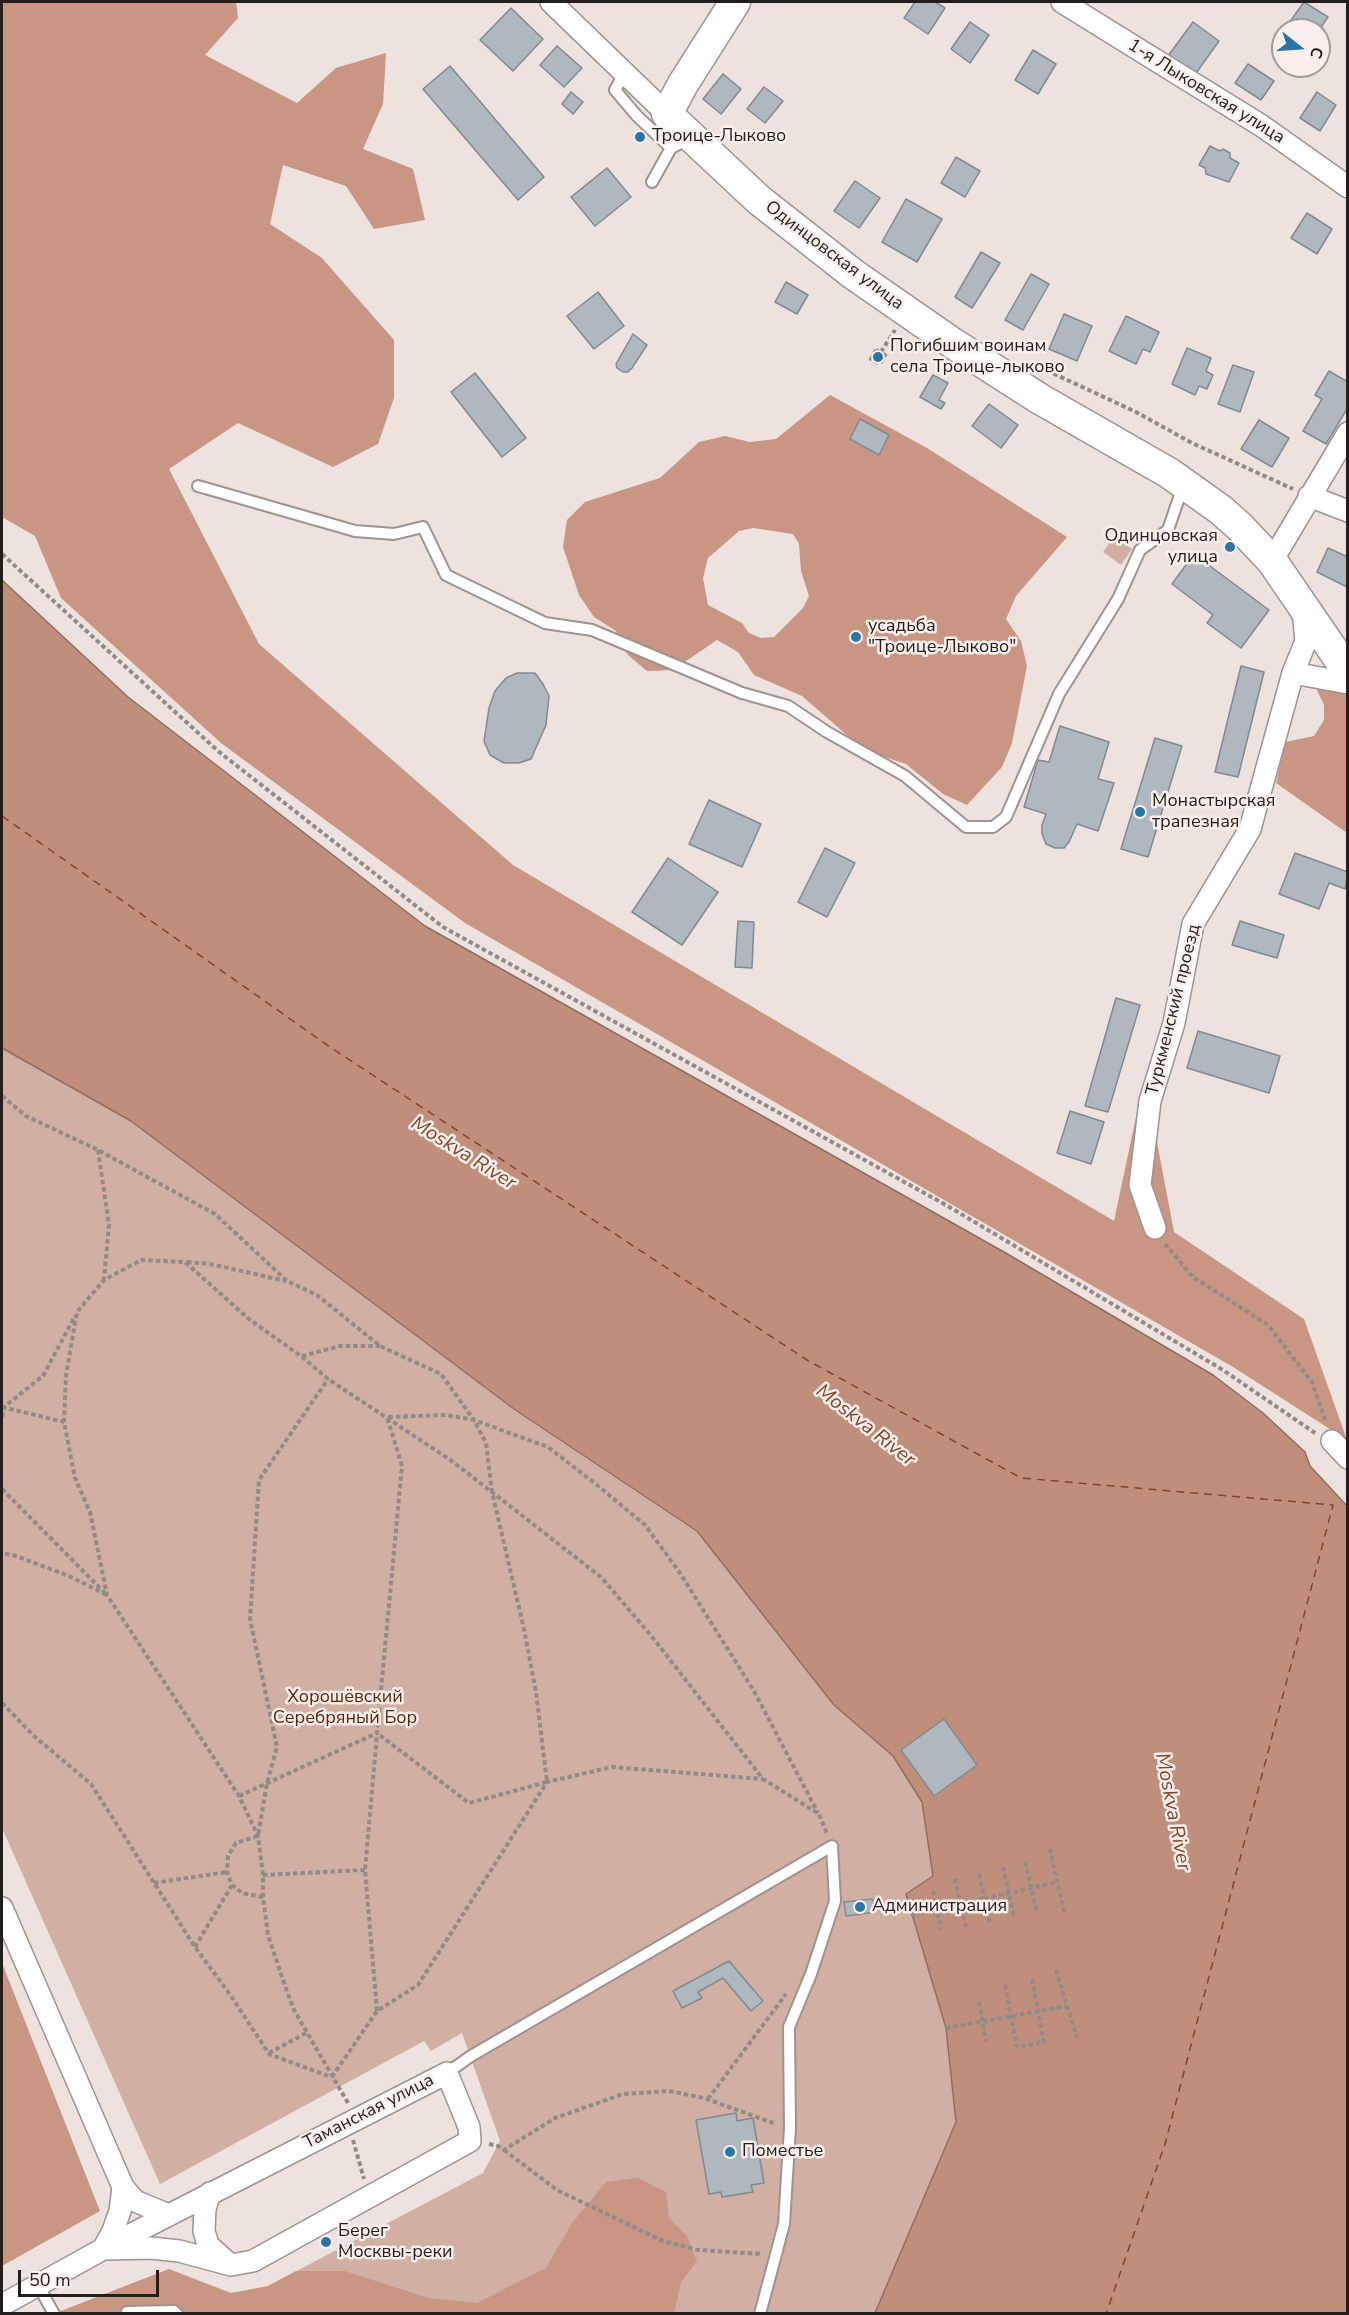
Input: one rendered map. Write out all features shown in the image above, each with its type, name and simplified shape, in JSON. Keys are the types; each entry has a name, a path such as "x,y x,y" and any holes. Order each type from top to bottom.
{"street":[{"name":"Одинцовская улица","path":"551,2 667,114 681,143 759,200 853,274 954,344 1040,399 1184,483 1240,527 1272,561 1347,672"},
{"path":"667,114 683,84 735,2"},
{"name":"1-я Лыковская улица","path":"1062,2 1262,126 1347,187"},
{"path":"1272,561 1347,433"},
{"path":"1309,496 1347,511"},
{"name":"Туркменский проезд","path":"1155,1228 1140,1185 1150,1101 1174,1023 1193,924 1250,830 1293,673 1306,641 1305,617 1298,597"},
{"path":"1293,673 1347,683"},
{"path":"1332,1441 1347,1458"},
{"path":"2,1908 123,2187 135,2201 169,2215"},
{"name":"Таманская улица","path":"2,2305 103,2249 210,2193 447,2073 470,2127 470,2141 441,2159 253,2261 231,2265 178,2250 151,2247 103,2249"},
{"path":"103,2249 120,2211 123,2187"},
{"path":"210,2193 204,2209 204,2231 208,2245 231,2265"}],"lane":[{"path":"624,74 615,90 637,116 681,143 652,182"},
{"path":"198,486 355,531 394,534 423,527 446,575 545,623 592,630 742,693 788,706 827,732 905,776 966,827 993,827 1006,817 1059,694 1118,599 1140,550 1168,530 1184,483"},
{"path":"447,2073 471,2056 832,1846 835,1901 789,2027 790,2128 785,2208 777,2255 760,2313"},
{"path":"38,2285 54,2313"},
{"path":"127,2313 174,2311 177,2313"}],"path":[{"path":"881,352 898,324"},
{"path":"1024,359 1136,412 1191,443 1309,496"},
{"path":"2,554 218,751 443,927 946,1205 1223,1370 1310,1431 1332,1441"},
{"path":"2,1096 26,1116 98,1150 215,1214 287,1281"},
{"path":"98,1150 109,1225 104,1280"},
{"path":"1155,1228 1166,1245 1193,1276 1268,1325 1312,1382 1332,1441"},
{"path":"2,1417 3,1407 43,1376 77,1312 104,1280 141,1260 185,1262 210,1264 287,1281 316,1295 380,1346 441,1374 474,1420 486,1443 492,1492 525,1629 536,1692 547,1782 418,1985 377,2011 332,2077"},
{"path":"185,1262 250,1320 302,1356 328,1379 387,1416 492,1492 602,1578 653,1638 763,1779 819,1814"},
{"path":"77,1312 66,1374 64,1422 75,1478 90,1512 108,1595"},
{"path":"302,1356 340,1346 380,1346"},
{"path":"328,1379 259,1480 250,1619 277,1747 267,1783 258,1836 263,1875 262,1897 268,1935 294,2010 332,2077"},
{"path":"3,1407 64,1422"},
{"path":"387,1416 446,1415 474,1420 548,1447 645,1526 680,1573 754,1691 819,1814 832,1846"},
{"path":"377,2011 365,1870 402,1466 387,1416"},
{"path":"2,1489 108,1595 239,1796 258,1836"},
{"path":"2,1553 69,1576 108,1595"},
{"path":"2,1703 34,1736 90,1784 195,1947 269,2054 332,2077"},
{"path":"239,1796 377,1733"},
{"path":"377,1733 469,1803 612,1767 763,1779"},
{"path":"258,1836 236,1843 228,1856 227,1872 232,1885 242,1893 262,1897"},
{"path":"1050,1849 1065,1915"},
{"path":"1025,1862 1037,1913"},
{"path":"1003,1868 1014,1917"},
{"path":"263,1875 365,1870"},
{"path":"154,1883 227,1872"},
{"path":"979,1874 990,1924"},
{"path":"955,1879 966,1928"},
{"path":"911,1915 1057,1882"},
{"path":"195,1947 232,1885"},
{"path":"933,1891 941,1929"},
{"path":"1056,1970 1077,2038"},
{"path":"708,2099 796,1979 810,1974"},
{"path":"1005,1985 1017,2047 1044,2042 1032,1979"},
{"path":"979,2002 987,2041"},
{"path":"946,2028 1066,2006"},
{"path":"269,2054 308,2032"},
{"path":"504,2150 555,2118 623,2094 669,2091 708,2099 790,2128"},
{"path":"352,2136 364,2179"},
{"path":"498,2146 557,2190 663,2241 698,2250 777,2255"},
{"path":"264,2313 269,2313"}],"green space":[{"path":"1114,536 1132,549 1121,565 1103,552"},
{"name":"Хорошёвский Серебряный Бор","path":"2,1048 131,1121 514,1409 697,1531 834,1705 893,1756 922,1802 933,1876 907,1894 946,2028 956,2122 875,2313 318,2314 268,2286 483,2173 500,2141 462,2033 431,2051 424,2041 160,2184 2,1828"}],"shaded area":[{"path":"2,2 236,2 238,18 205,55 297,103 336,68 386,53 383,104 363,149 413,169 425,220 374,229 346,186 283,165 270,224 322,258 394,340 394,398 378,444 333,467 238,423 169,469 259,644 513,865 1114,1221 1136,1117 1154,1126 1174,1232 1304,1319 1347,1440 1233,1367 465,923 221,743 61,598 35,536 2,517"},
{"path":"830,395 927,448 1067,537 1016,596 1006,619 1021,641 1027,666 1012,743 1002,767 967,805 943,794 906,764 864,750 802,696 754,675 738,652 717,640 673,670 647,671 628,655 616,631 594,617 579,595 563,547 567,520 585,502 660,478 699,442 725,436 750,442 776,439","holes":["753,528 793,534 799,544 801,571 809,596 803,608 774,637 761,638 749,633 742,623 708,605 703,578 708,558 739,531"]},
{"path":"1315,686 1338,687 1347,696 1347,833 1276,783 1285,742 1314,736 1324,720 1324,705"},
{"path":"2,1963 100,2211 2,2266"},
{"path":"638,2178 666,2192 669,2218 687,2236 697,2261 681,2282 674,2313 53,2314 169,2269 231,2293 268,2286 296,2271 345,2271 428,2298 477,2303 546,2268 572,2223 606,2182"}],"water":[{"name":"Moskva River","path":"2,580 128,697 425,926 1004,1252 1213,1375 1263,1413 1305,1452 1310,1466 1347,1506 1347,2313 875,2313 956,2122 946,2028 906,1894 933,1876 922,1802 893,1756 834,1705 697,1531 514,1409 131,1121 2,1048"}],"building":[{"path":"915,2 935,2 945,8 928,34 904,18"},
{"path":"1304,2 1328,17 1327,18 1293,18"},
{"path":"511,8 543,39 513,71 480,40"},
{"path":"970,22 989,35 970,63 951,49"},
{"path":"1193,22 1219,41 1194,76 1168,56"},
{"path":"557,46 582,68 564,87 540,65"},
{"path":"1033,50 1056,64 1038,94 1015,80"},
{"path":"1248,64 1274,81 1261,100 1235,83"},
{"path":"450,66 544,177 518,200 423,89"},
{"path":"723,74 741,89 721,114 703,99"},
{"path":"764,87 783,101 765,123 747,109"},
{"path":"571,92 583,102 573,114 562,104"},
{"path":"1317,92 1336,105 1320,131 1300,118"},
{"path":"1210,146 1230,153 1230,158 1239,163 1229,182 1206,174 1205,168 1199,165"},
{"path":"956,157 980,171 965,197 941,183"},
{"path":"607,168 631,197 595,226 571,197"},
{"path":"855,181 880,198 859,228 834,211"},
{"path":"906,199 942,219 917,262 882,242"},
{"path":"1307,213 1332,229 1317,254 1291,238"},
{"path":"981,252 1000,263 972,308 955,297"},
{"path":"1031,274 1049,284 1023,330 1005,320"},
{"path":"786,282 808,295 797,314 775,302"},
{"path":"598,292 624,326 594,349 567,316"},
{"path":"1064,314 1092,326 1077,361 1049,349"},
{"path":"1126,316 1159,332 1150,352 1143,349 1136,364 1109,351"},
{"path":"633,334 647,345 632,368 628,372 623,372 617,368 616,364"},
{"path":"1187,348 1211,358 1206,371 1213,375 1207,389 1199,386 1195,395 1172,384"},
{"path":"1233,365 1254,372 1240,412 1218,404"},
{"path":"1329,371 1348,382 1348,407 1326,444 1303,431 1322,399 1315,395"},
{"path":"475,373 526,438 502,457 451,392"},
{"path":"933,375 948,383 939,400 945,403 941,409 920,397"},
{"path":"989,404 1018,425 1001,448 972,426"},
{"path":"860,419 889,435 879,455 850,439"},
{"path":"1259,420 1289,438 1272,467 1241,449"},
{"path":"1328,548 1348,557 1347,587 1317,572"},
{"path":"1194,554 1269,610 1241,648 1207,623 1213,615 1172,584"},
{"path":"1241,666 1264,672 1238,777 1215,772"},
{"path":"517,673 535,673 543,684 549,696 546,725 531,759 519,763 504,763 490,755 484,741 489,708 495,691 506,678"},
{"path":"1060,726 1109,742 1098,779 1114,783 1098,831 1077,824 1064,848 1055,848 1046,844 1042,834 1046,814 1024,807 1038,760 1049,762"},
{"path":"1155,738 1182,746 1148,857 1121,849"},
{"path":"709,800 761,824 742,867 689,844"},
{"path":"825,848 855,863 827,917 798,902"},
{"path":"1295,853 1348,872 1345,889 1329,883 1319,909 1279,894"},
{"path":"668,858 718,892 682,945 632,912"},
{"path":"738,921 754,922 752,968 735,967"},
{"path":"1240,921 1284,935 1277,958 1232,945"},
{"path":"1116,998 1140,1005 1108,1112 1085,1106"},
{"path":"1198,1031 1280,1056 1269,1093 1187,1068"},
{"path":"1070,1111 1104,1122 1091,1164 1057,1153"},
{"path":"944,1719 977,1765 934,1796 901,1750"},
{"name":"Администрация","path":"873,1899 875,1912 846,1916 844,1902"},
{"path":"729,1961 763,2001 751,2011 723,1978 698,1992 702,1998 682,2008 673,1991"},
{"name":"Поместье","path":"736,2113 737,2121 753,2118 764,2183 751,2185 753,2192 722,2197 721,2192 709,2194 696,2120"}],"ferry route":[{"path":"2,816 330,1047 807,1360 1021,1478 1333,1505 1165,2144 1106,2314"}],"place":[{"name":"Троице-Лыково","path":"640,137"},
{"name":"Погибшим воинам села Троице-лыково","path":"878,357"},
{"name":"Одинцовская улица","path":"1230,547"},
{"name":"усадьба \"Троице-Лыково\"","path":"856,637"},
{"name":"Монастырская трапезная","path":"1140,812"},
{"name":"Администрация","path":"860,1907"},
{"name":"Поместье","path":"730,2152"},
{"name":"Берег Москвы-реки","path":"326,2242"}]}
